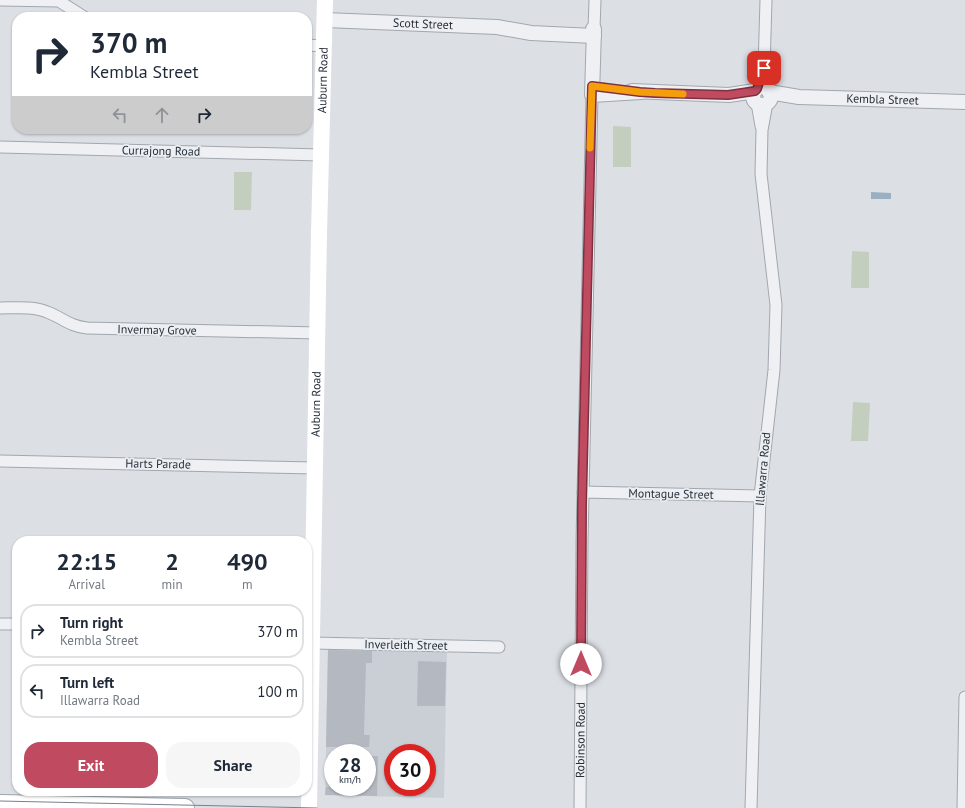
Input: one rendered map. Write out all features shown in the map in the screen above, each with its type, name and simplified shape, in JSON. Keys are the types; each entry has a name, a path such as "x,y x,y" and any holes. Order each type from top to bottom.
{"main road":[{"name":"Auburn Road","path":"312,601 325,0"},
{"name":"Auburn Road","path":"310,796 310,808"},
{"path":"0,804 184,808"}],"street":[{"path":"0,0 59,1 76,12"},
{"name":"Robinson Road","path":"580,808 583,492 595,0"},
{"name":"Illawarra Road","path":"751,808 760,496 774,370 776,305 761,174 762,96 766,0"},
{"name":"Scott Street","path":"325,20 497,27 520,30 531,28 594,33"},
{"path":"312,45 324,46"},
{"name":"Kembla Street","path":"592,91 965,102"},
{"name":"Currajong Road","path":"0,148 321,155"},
{"name":"Invermay Grove","path":"0,308 40,310 52,314 74,326 88,328 318,333"},
{"name":"Harts Parade","path":"0,461 316,468"},
{"name":"Montague Street","path":"583,492 760,496"},
{"path":"0,624 12,624"},
{"name":"Inverleith Street","path":"312,634 499,647"},
{"path":"963,808 965,697"}],"shaded area":[{"path":"328,650 447,652 444,798 365,796 376,796 376,744 326,744"}],"green space":[{"path":"613,126 631,127 631,167 613,167"},
{"path":"234,172 252,172 251,210 234,210"},
{"path":"852,251 869,252 869,288 851,288"},
{"path":"853,402 870,403 868,441 851,441"}],"water":[{"path":"871,192 891,193 891,199 871,199"}],"building":[{"path":"328,650 372,651 372,663 366,663 364,735 370,735 369,744 326,744"},
{"path":"418,661 446,662 445,706 417,706"},
{"path":"376,756 378,756 377,796"}],"tram line":[{"path":"0,801 317,808"}],"slow traffic":[{"path":"590,148 592,86 640,92 683,94"}],"route":[{"path":"581,664 582,504 592,86 640,92 728,95 755,91 764,68"}]}
